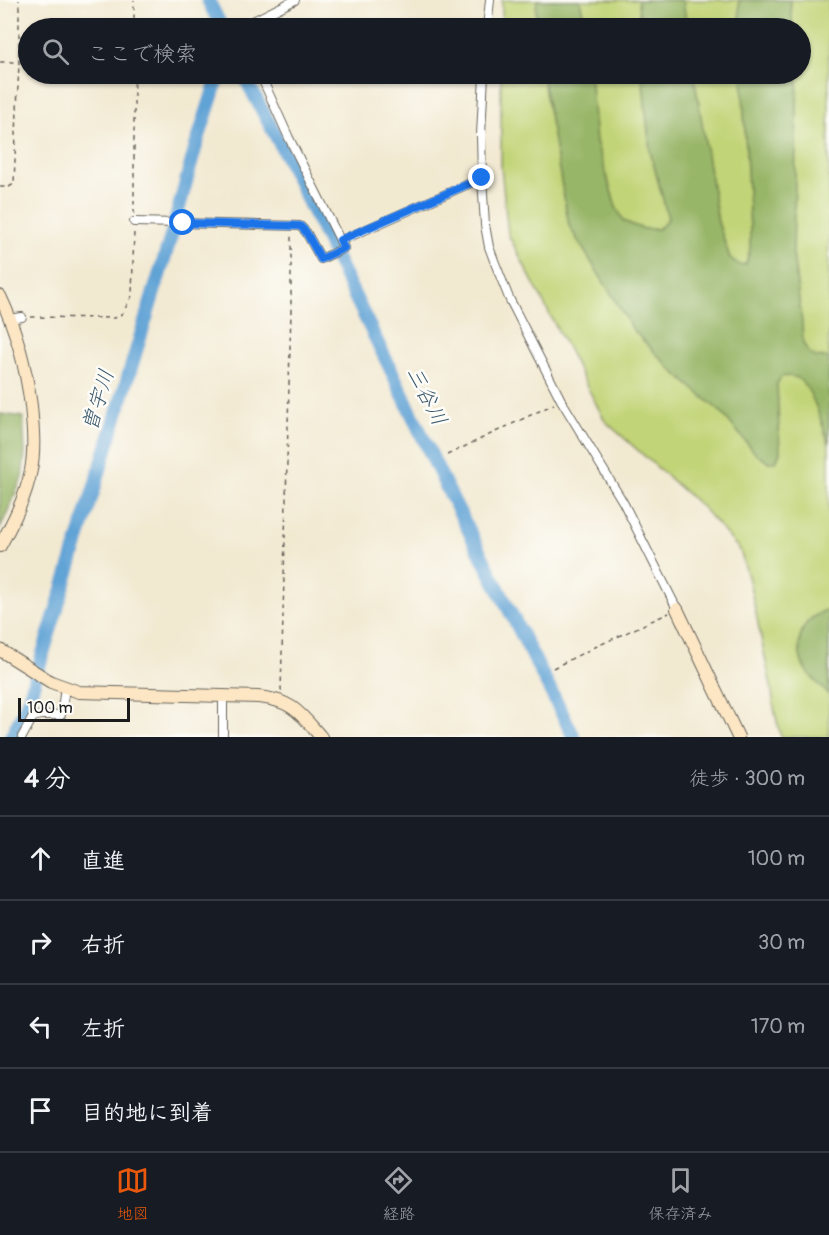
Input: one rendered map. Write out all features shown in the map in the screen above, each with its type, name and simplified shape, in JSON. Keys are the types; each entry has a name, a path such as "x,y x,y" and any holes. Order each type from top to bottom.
{"street":[{"path":"259,18 295,0"},
{"path":"488,18 490,0"},
{"path":"265,84 342,244"},
{"path":"484,84 481,135 485,225 495,263 509,298 561,400 622,502 677,609 738,737"},
{"path":"134,222 300,226 306,232 321,259 342,244 482,178"},
{"path":"0,296 16,318 33,430 31,472 17,513 0,546"},
{"path":"0,650 51,682 79,692 258,697 281,701 295,709 321,737"},
{"path":"22,737 33,717 61,715 65,688"},
{"path":"223,696 224,737"}],"path":[{"path":"19,0 19,18"},
{"path":"134,0 134,18"},
{"path":"0,62 18,62"},
{"path":"0,187 9,187 14,184 18,84"},
{"path":"16,318 114,318 122,314 128,305 132,296 134,84"},
{"path":"281,701 291,226"},
{"path":"447,455 561,400"},
{"path":"553,668 677,609"}],"green space":[{"path":"502,0 829,0 829,737 781,737 749,580 740,550 703,508 605,421 508,234 501,167 501,84 811,84 811,18 502,18"},
{"path":"537,0 580,0 584,18 537,18"},
{"path":"638,0 683,0 686,18 639,18"},
{"path":"739,0 790,0 792,18 740,18"},
{"path":"544,84 591,84 596,141 616,207 624,221 645,229 657,229 668,218 650,151 643,84 696,84 718,222 730,258 740,265 746,264 750,249 743,84 798,84 793,253 803,343 810,354 829,358 829,444 809,391 799,379 788,376 781,377 777,384 780,452 776,462 768,462 756,454 722,413 676,374 634,331 569,226"},
{"path":"0,414 23,417 25,453 22,478 0,529"},
{"path":"826,610 829,611 829,695 806,670 799,647 801,634 806,624"}],"waterway":[{"name":"三谷川","path":"208,0 217,18"},
{"name":"曽宇川","path":"11,737 31,692 216,84"},
{"name":"三谷川","path":"248,84 279,142 443,480 574,737"}],"route":[{"path":"183,223 300,226 306,232 321,259 344,248 340,240 482,178"}]}
